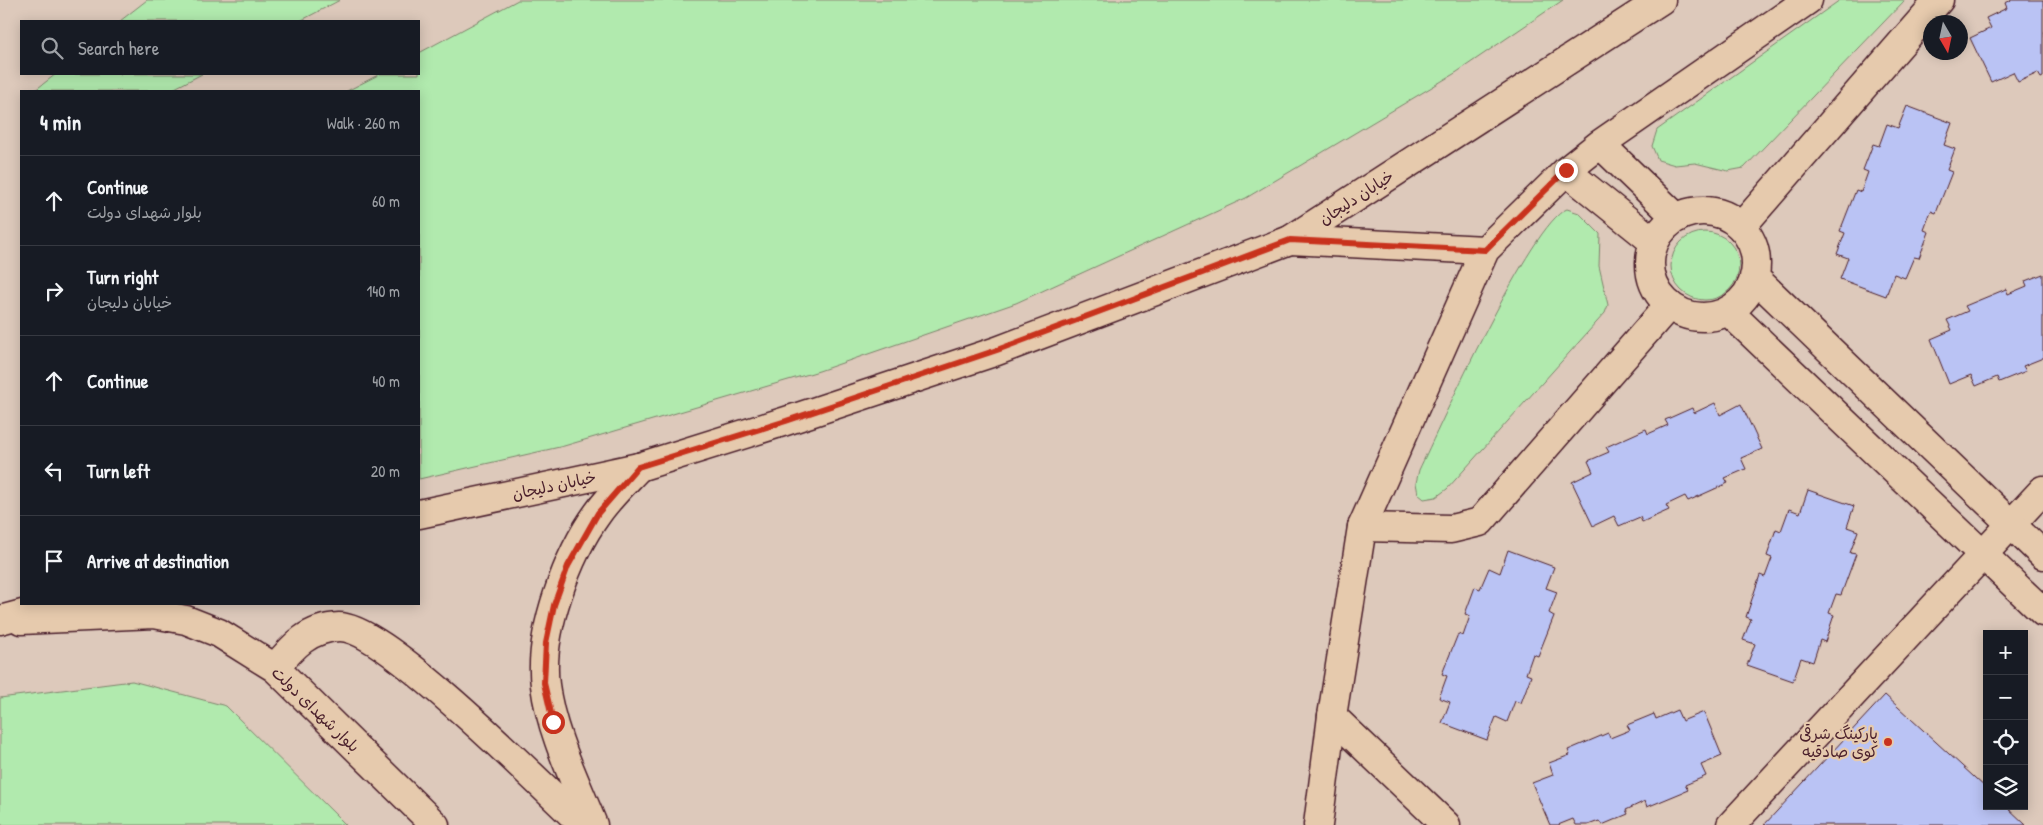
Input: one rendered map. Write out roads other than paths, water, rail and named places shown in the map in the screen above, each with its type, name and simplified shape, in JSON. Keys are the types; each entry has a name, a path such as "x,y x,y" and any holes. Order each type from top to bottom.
{"street":[{"name":"خیابان دلیجان","path":"420,514 638,467 786,421 997,350 1290,240 1661,0"},
{"path":"1318,825 1332,716 1362,527 1485,250 1566,170 1600,144 1808,0"},
{"path":"1742,228 1939,0"},
{"path":"1600,144 1677,218"},
{"path":"1566,170 1654,242"},
{"path":"1693,212 1711,212 1728,217 1742,228 1752,242 1756,260 1754,277 1744,296 1728,311 1713,316 1682,313 1669,305 1657,292 1651,276 1650,259 1654,242 1664,228 1677,218 1693,212"},
{"path":"1290,240 1485,250"},
{"path":"1754,277 2043,555"},
{"path":"1362,527 1451,529 1480,522 1669,305"},
{"path":"1728,311 2043,612"},
{"path":"593,825 553,722 544,683 546,643 554,605 568,566 598,513 638,467"},
{"path":"1732,825 2043,490"},
{"path":"0,621 56,605"},
{"name":"بلوار شهدای دولت","path":"0,621 154,614 186,620 219,633 275,668 434,825"},
{"path":"275,668 294,644 314,631 341,627 369,637 418,672 583,825"},
{"path":"1332,716 1446,825"}],"place":[{"name":"پارکینگ شرقی کوی صادقیه","path":"1888,742"}]}
